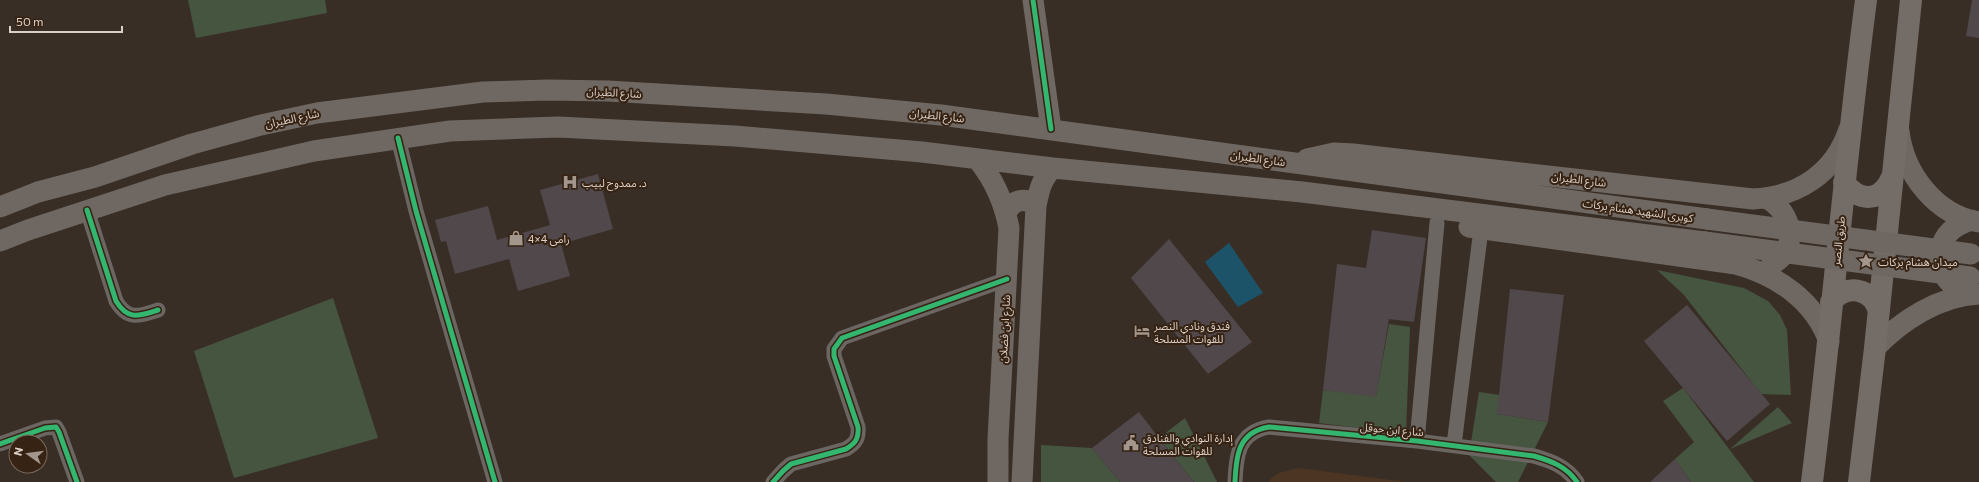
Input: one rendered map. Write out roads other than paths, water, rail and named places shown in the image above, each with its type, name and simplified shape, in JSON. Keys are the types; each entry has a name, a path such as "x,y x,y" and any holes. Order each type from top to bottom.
{"highway":[{"name":"طريق النصر","path":"1812,482 1829,342 1850,126 1866,0"},
{"path":"1859,482 1879,311 1911,0"},
{"path":"1844,183 1850,190 1858,195 1866,197 1875,196 1883,192 1889,186 1892,178"},
{"path":"1832,302 1841,293 1855,289 1868,294 1873,299 1879,311"}],"main road":[{"path":"1019,0 1033,46"},
{"path":"1033,0 1033,46 1044,128"},
{"name":"شارع الطيران","path":"0,207 38,192 95,177 192,144 261,125 317,113 482,92 548,90 608,91 826,104 941,115 1297,163 1315,156 1328,154 1353,154 1753,199 1766,198 1792,192 1803,187 1824,171 1840,150 1850,126"},
{"path":"1898,118 1900,141 1905,156 1920,184 1930,196 1945,208 1961,218 1975,221"},
{"path":"0,241 87,210 164,186 263,161 361,143 450,131 558,127 735,136 922,152 1053,168 1302,192 1322,204 1341,210 1736,264 1758,269 1784,284 1807,304 1825,329 1829,342"},
{"name":"شارع ابن فضلان","path":"978,160 995,185 1006,214 1009,244 998,439 998,482"},
{"name":"كوبرى الشهيد هشام بركات","path":"1297,163 1975,254"},
{"path":"1022,482 1036,206 1040,186 1045,175 1053,168"},
{"name":"كوبرى الشهيد هشام بركات","path":"1302,192 1705,242 1976,285"},
{"path":"1758,269 1766,267 1778,260 1786,250 1789,241 1789,224 1786,215 1781,208 1766,198"},
{"path":"1006,214 1010,205 1018,201 1028,201 1036,206"},
{"path":"1975,221 1958,225 1948,234 1942,246 1940,260 1944,273 1952,284 1964,292 1976,285"},
{"path":"1875,348 1900,325 1914,316 1958,297 1976,285"}],"street":[{"path":"398,138 416,211 495,482"},
{"path":"87,210 116,301 120,309 130,315 138,316 158,310"},
{"path":"1417,441 1438,223"},
{"path":"1454,445 1480,228"},
{"path":"773,482 791,464 846,449 854,444 858,436 858,427 834,356 834,349 842,338 1007,279"},
{"path":"0,444 45,428 56,427 77,482"},
{"name":"شارع ابن حوقل","path":"1235,482 1236,463 1240,446 1249,435 1262,428 1269,427 1454,445 1534,456 1550,461 1565,469 1577,482"}],"water":[{"path":"1229,243 1263,293 1238,307 1205,262"}],"place":[{"name":"د. ممدوح لبيب","path":"570,182"},
{"name":"رامى 4×4","path":"516,238"},
{"name":"ميدان هشام بركات","path":"1866,261"},
{"name":"فندق ونادي النصر للقوات المسلحة","path":"1142,331"},
{"name":"إدارة النوادي والفنادق للقوات المسلحة","path":"1131,443"}]}
